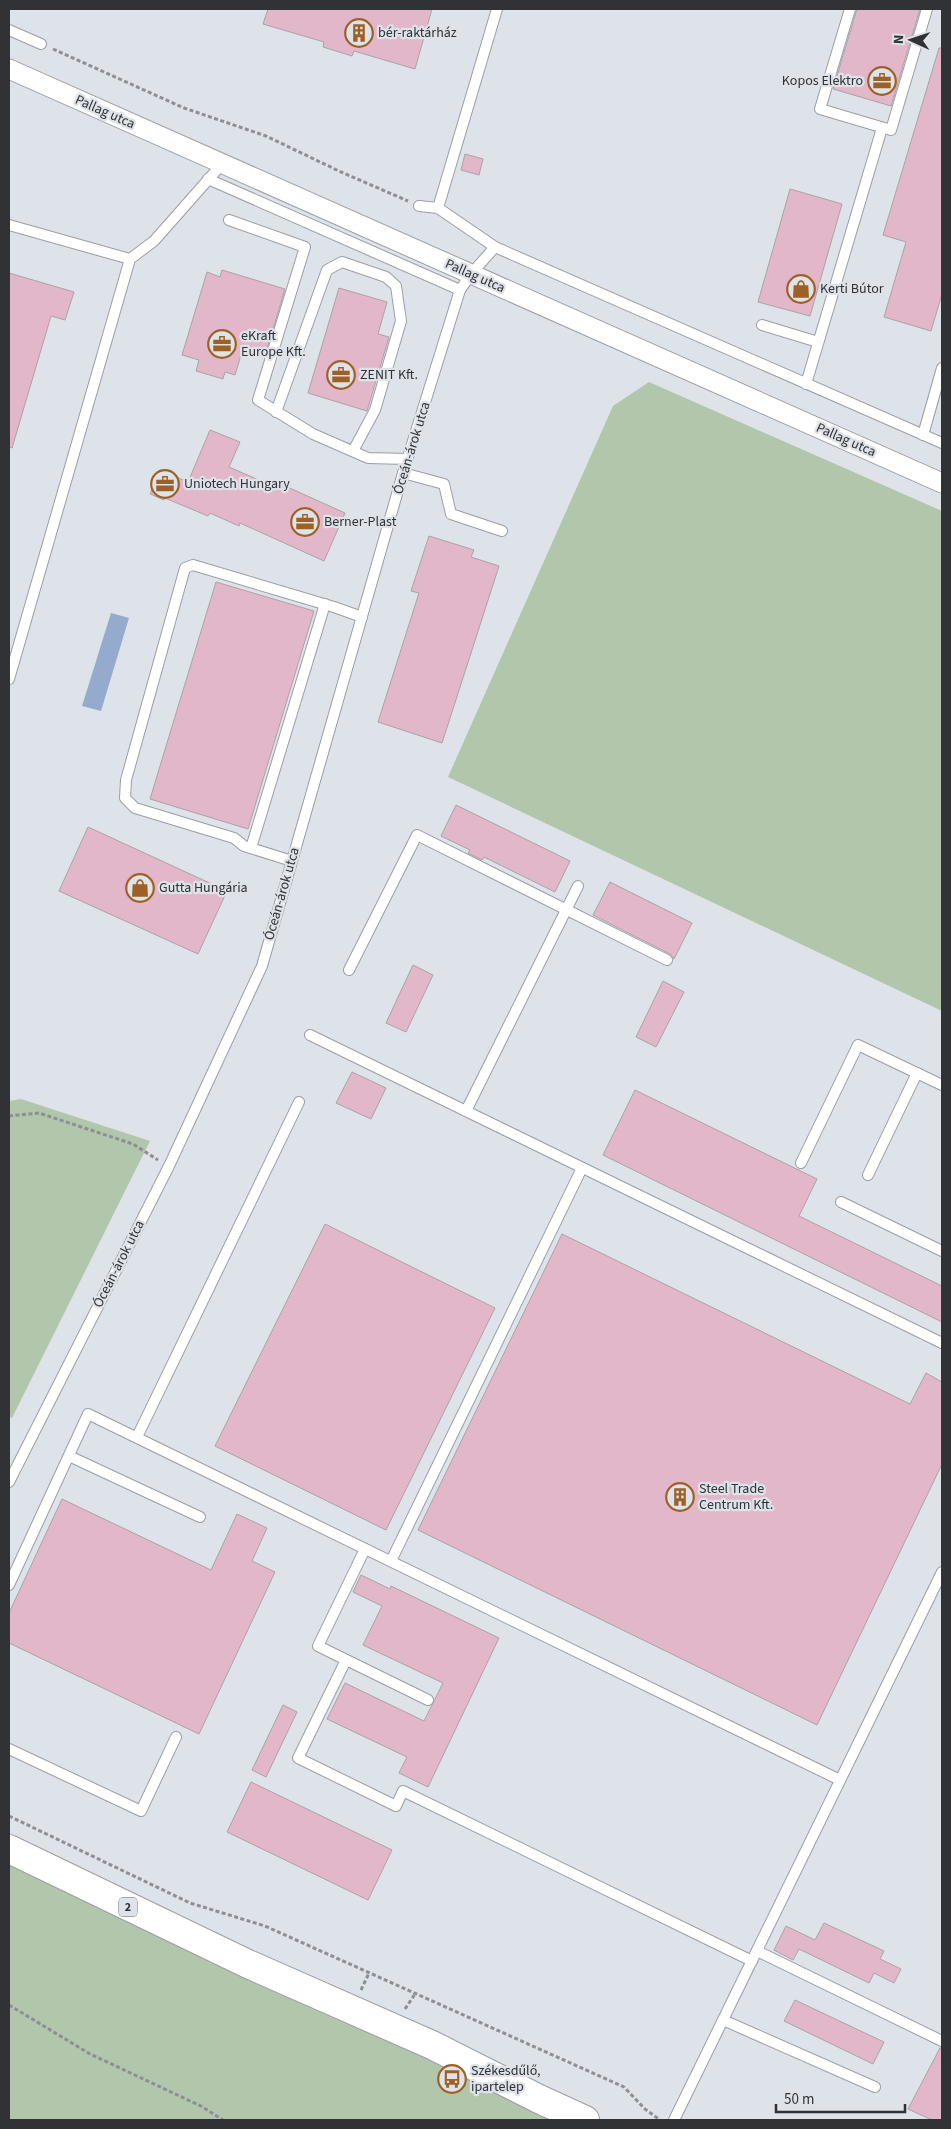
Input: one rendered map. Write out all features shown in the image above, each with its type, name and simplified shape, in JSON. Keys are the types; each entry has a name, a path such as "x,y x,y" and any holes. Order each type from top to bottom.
{"main road":[{"name":"2","path":"9,1849 248,1964 432,2044 539,2100 585,2120"}],"street":[{"name":"Pallag utca","path":"9,69 942,483"}],"lane":[{"path":"438,208 497,9"},
{"path":"850,9 820,109 890,130 927,9"},
{"path":"9,30 41,44"},
{"path":"806,384 882,128"},
{"path":"9,679 130,259 154,241 222,164"},
{"path":"208,179 460,290"},
{"path":"419,206 438,208 494,247 942,443"},
{"path":"229,220 305,247 258,400 313,434 368,458 408,459"},
{"path":"9,225 130,259"},
{"name":"Óceán-árok utca","path":"9,1482 169,1166 262,966 403,473 460,290 470,274 494,247"},
{"path":"276,412 327,270 342,262 386,277 396,286 401,320 375,410 353,451"},
{"path":"762,325 818,342"},
{"path":"923,435 942,368"},
{"path":"403,473 444,484 451,514 502,531"},
{"path":"292,861 244,846 234,838 135,808 125,798 126,780 185,568 193,564 362,617"},
{"path":"250,848 325,604"},
{"path":"349,970 416,835 667,960"},
{"path":"466,1112 578,886"},
{"path":"310,1035 942,1343"},
{"path":"801,1163 858,1045 942,1085"},
{"path":"868,1175 917,1073"},
{"path":"137,1437 299,1102"},
{"path":"391,1561 582,1168"},
{"path":"841,1202 942,1250"},
{"path":"9,1585 88,1414 840,1780"},
{"path":"69,1456 200,1517"},
{"path":"365,1549 318,1646 428,1700"},
{"path":"674,2120 942,1572"},
{"path":"346,1660 298,1758 396,1806 403,1791 752,1962"},
{"path":"9,1749 141,1811 176,1737"},
{"path":"757,1951 942,2041"},
{"path":"723,2020 876,2088"}],"path":[{"path":"41,44 184,108 266,136 341,172 419,206"},
{"path":"9,1116 39,1113 134,1144 169,1166"},
{"path":"9,1816 190,1903 265,1926 624,2087 645,2109 660,2120"},
{"path":"361,1990 369,1973"},
{"path":"405,2009 415,1994"},
{"path":"9,2006 90,2054 201,2106 222,2120"}],"green space":[{"path":"649,382 942,511 942,1011 448,777 613,406"},
{"path":"21,1099 150,1141 12,1418 9,1416 9,1101"},
{"path":"9,1848 560,2120 9,2120"}],"water":[{"path":"111,613 129,618 101,711 82,706"}],"building":[{"name":"bér-raktárház","path":"268,9 432,9 415,69 354,51 352,56 323,47 324,42 263,24"},
{"path":"857,9 920,9 891,106 833,89"},
{"path":"939,48 942,48 942,294 931,331 884,317 906,242 883,235"},
{"path":"465,154 483,159 479,175 461,170"},
{"path":"790,189 842,204 810,316 758,302"},
{"path":"222,270 285,289 266,352 244,345 235,375 225,372 223,379 196,371 199,360 182,355 207,272 220,277"},
{"path":"9,273 74,292 65,320 51,316 12,448 9,447"},
{"path":"339,288 387,302 378,334 389,337 367,411 308,393"},
{"path":"210,430 240,442 229,467 270,485 272,480 345,513 324,561 240,523 239,526 210,513 208,516 165,498 164,500 150,494 160,470 188,482"},
{"path":"429,536 474,550 471,557 499,566 442,743 378,722 419,593 411,591"},
{"path":"216,582 314,611 248,829 150,799"},
{"path":"456,805 570,861 555,892 484,857 482,860 468,853 470,850 441,836"},
{"path":"88,827 227,891 198,954 59,891"},
{"path":"610,882 692,923 674,959 670,954 593,915"},
{"path":"413,965 433,975 406,1032 386,1023"},
{"path":"663,981 684,992 656,1047 636,1037"},
{"path":"352,1072 386,1088 371,1119 336,1103"},
{"path":"635,1090 817,1179 799,1216 942,1286 942,1322 603,1155"},
{"path":"325,1224 495,1308 386,1530 215,1446"},
{"name":"Steel Trade Centrum Kft.","path":"562,1234 910,1404 926,1373 942,1382 942,1464 817,1725 418,1530"},
{"path":"62,1499 211,1570 237,1514 267,1528 252,1561 275,1572 199,1734 9,1643 9,1613"},
{"path":"361,1575 390,1589 391,1586 499,1638 428,1787 399,1773 407,1757 327,1719 345,1683 424,1721 443,1683 363,1645 382,1606 353,1592"},
{"path":"283,1705 297,1712 266,1777 252,1770"},
{"path":"251,1782 392,1850 368,1900 227,1832"},
{"path":"824,1923 884,1951 880,1959 901,1969 894,1983 874,1973 869,1983 799,1949 793,1960 774,1950 786,1926 815,1940"},
{"path":"795,2000 884,2042 873,2064 784,2021"},
{"path":"940,2048 942,2048 942,2120 932,2120 908,2109"}],"place":[{"name":"bér-raktárház","path":"359,33"},
{"name":"Kopos Elektro","path":"882,81"},
{"name":"Kerti Bútor","path":"801,289"},
{"name":"eKraft Europe Kft.","path":"222,344"},
{"name":"ZENIT Kft.","path":"341,375"},
{"name":"Uniotech Hungary","path":"165,484"},
{"name":"Berner-Plast","path":"305,522"},
{"name":"Gutta Hungária","path":"140,888"},
{"name":"Steel Trade Centrum Kft.","path":"680,1497"},
{"name":"Székesdűlő, ipartelep","path":"452,2079"}]}
